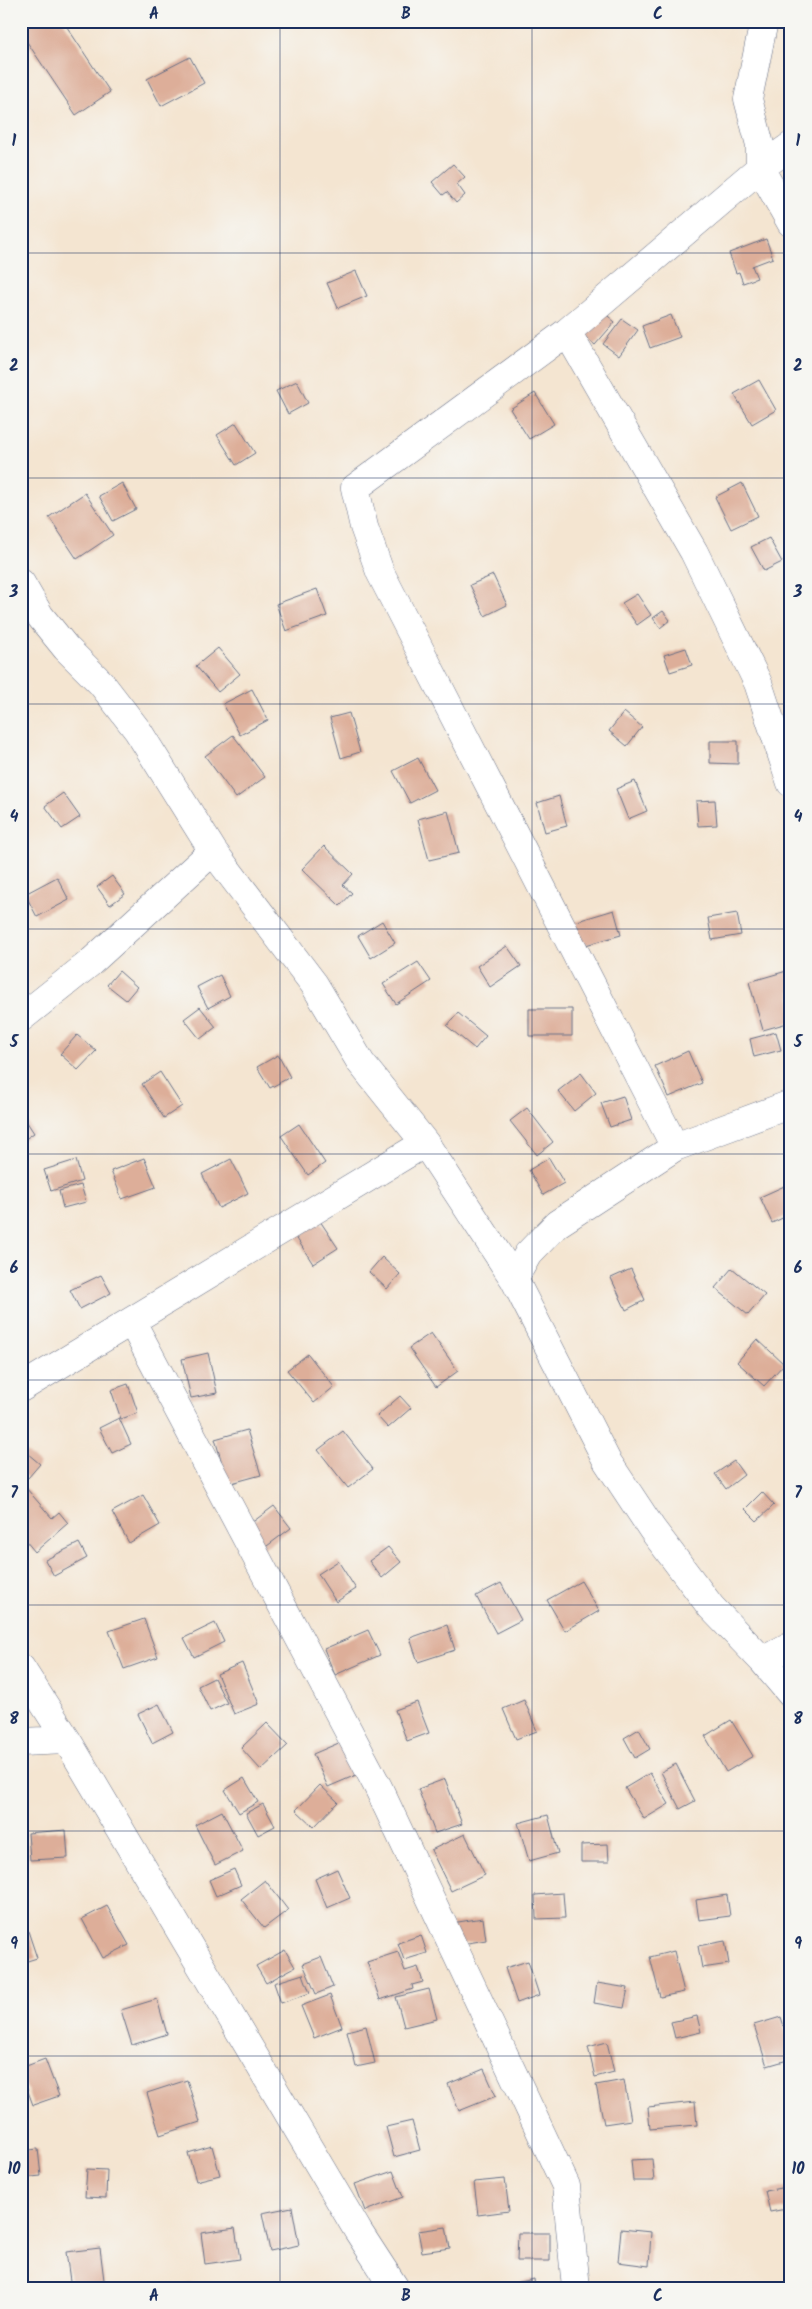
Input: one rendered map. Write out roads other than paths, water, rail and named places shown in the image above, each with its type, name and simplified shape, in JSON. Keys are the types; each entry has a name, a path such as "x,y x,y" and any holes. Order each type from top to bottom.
{"street":[{"path":"764,21 748,99 760,145 760,168 791,223"},
{"path":"675,1147 380,572 364,527 355,488 567,332 760,168 791,146"},
{"path":"567,332 703,570 758,682 791,783"},
{"path":"21,583 40,616 66,648 101,683 138,731 213,851 314,984 361,1063 425,1143 514,1279 607,1461 652,1528 712,1607 791,1694"},
{"path":"21,1018 90,962 213,851"},
{"path":"514,1279 528,1254 557,1224 675,1147 791,1104"},
{"path":"21,1388 425,1143"},
{"path":"132,1322 378,1786 566,2186 576,2288"},
{"path":"763,1661 791,1645"},
{"path":"21,1668 66,1740 353,2222 395,2288"},
{"path":"21,1742 66,1740"}]}
